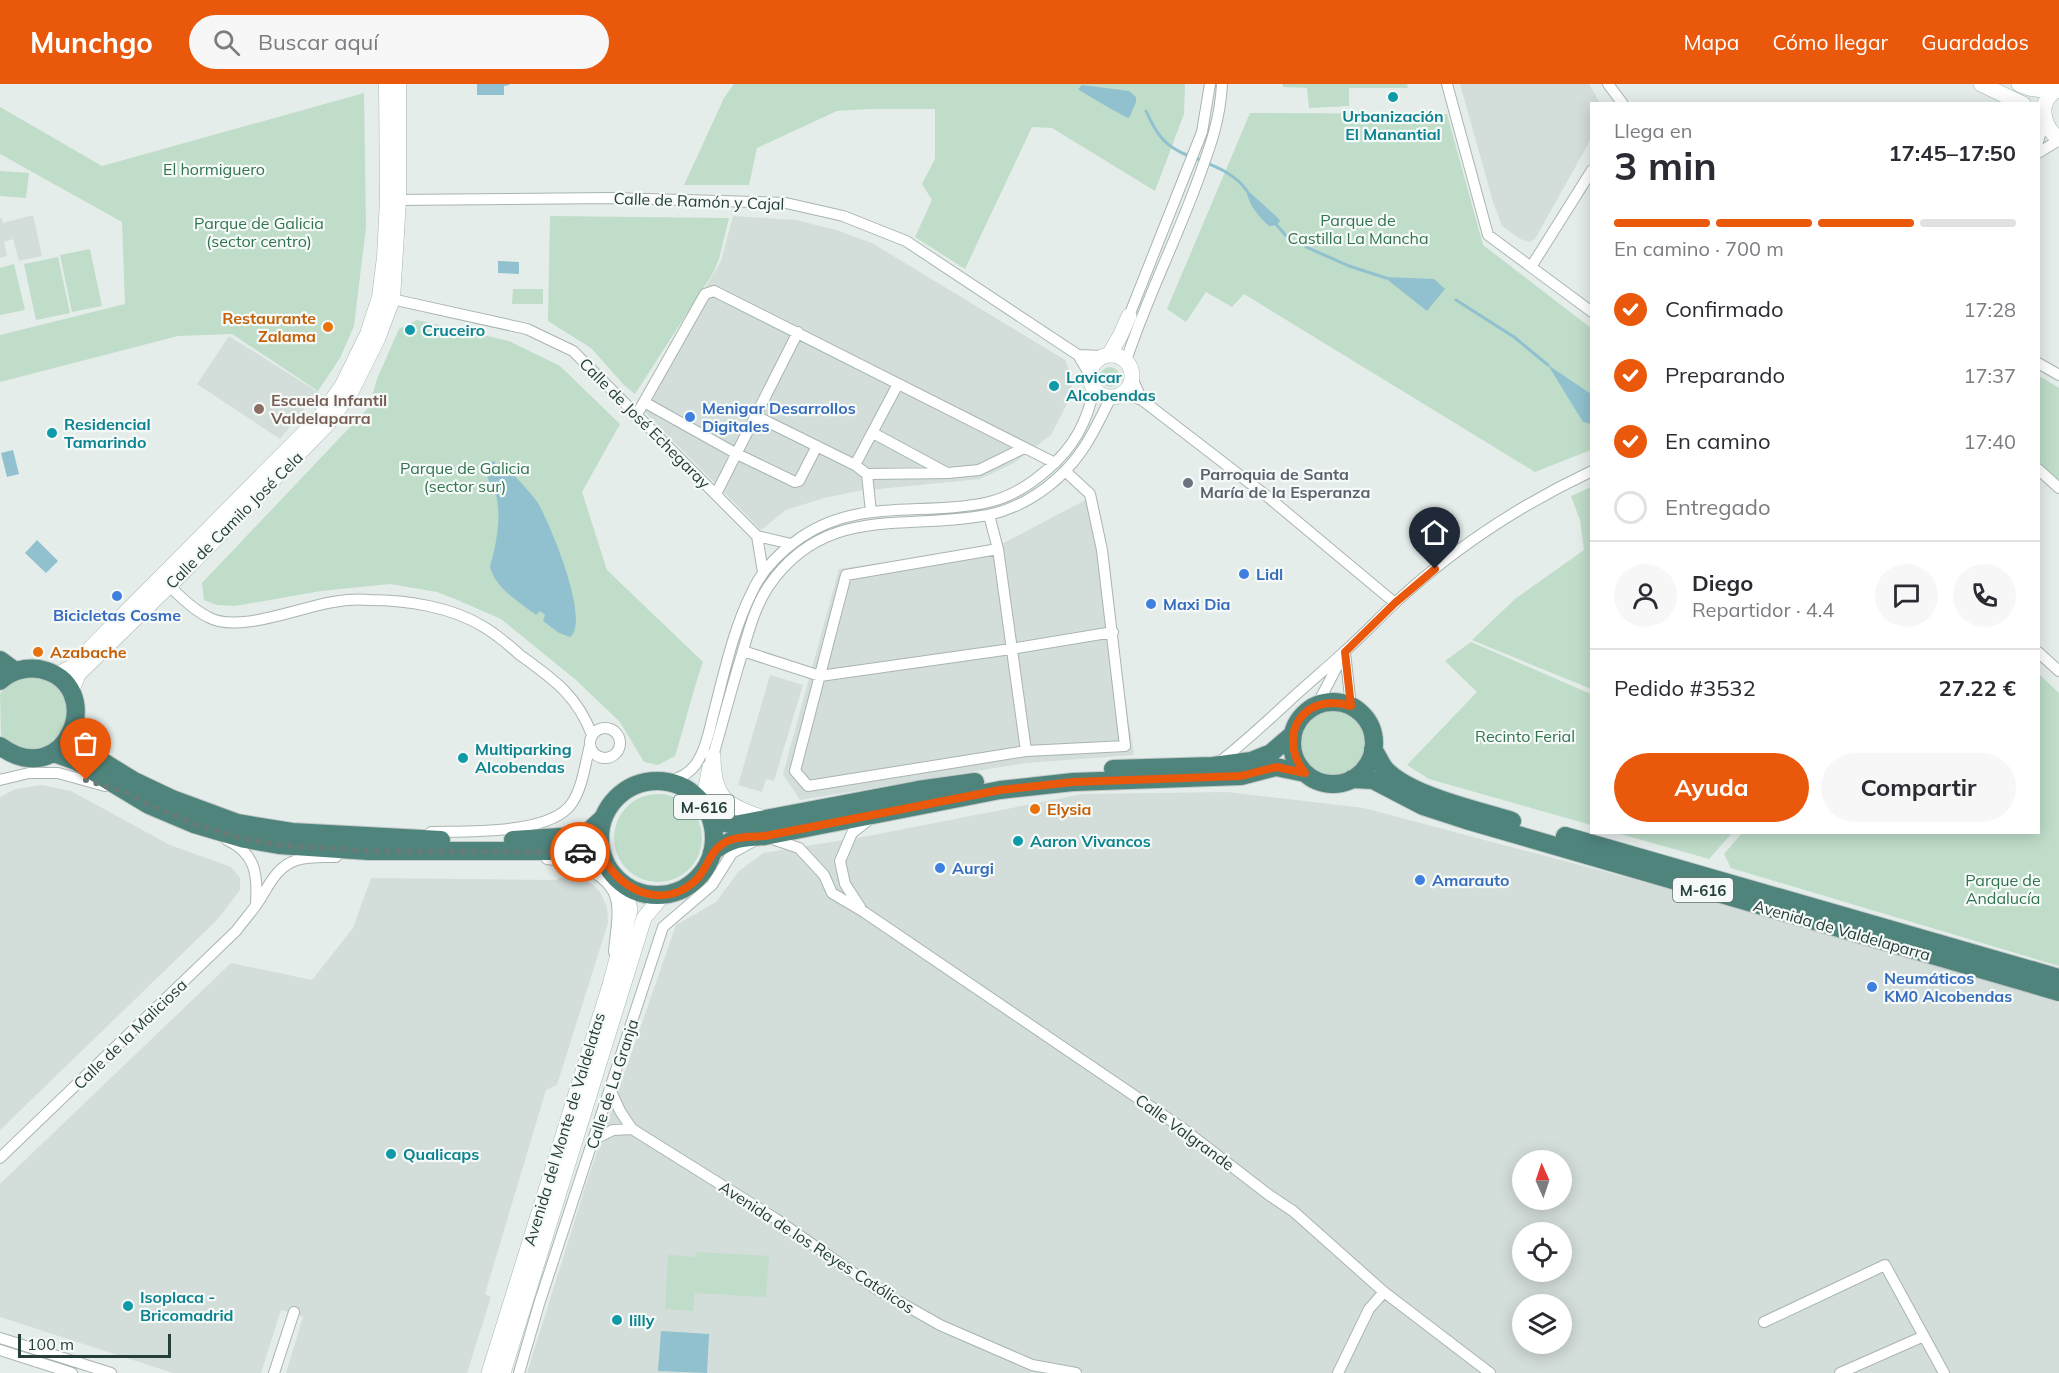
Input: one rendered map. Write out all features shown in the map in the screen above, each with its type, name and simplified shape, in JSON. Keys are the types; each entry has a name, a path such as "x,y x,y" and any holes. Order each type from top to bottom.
{"highway":[{"path":"0,660 8,676 36,669 55,675 71,693 76,716 69,738 54,753 32,759 3,753"},
{"path":"1317,705 1329,702 1351,706"},
{"name":"M-616","path":"712,852 725,842 765,828 918,790 1025,775 1155,766 1213,766 1251,761 1271,753 1292,735 1297,723 1306,712 1317,705"},
{"name":"M-616","path":"1351,706 1362,714 1369,724 1373,736 1373,749"},
{"name":"M-616","path":"74,728 87,748 100,760 134,781 171,799 237,823 292,832 346,836 497,840 575,836 589,831 604,817 614,801 629,789 647,782 666,782 683,787 697,798 717,821 765,828 876,814 993,791 1063,783 1241,776 1276,767 1305,773 1315,780 1327,783 1340,783 1352,779"},
{"path":"1292,735 1292,749 1296,762 1305,773"},
{"path":"1352,779 1366,766 1373,749"},
{"name":"Avenida de Valdelaparra","path":"1373,749 1386,770 1415,790 1433,797 1726,884 2059,978"},
{"path":"54,753 76,760 149,805 195,824 244,839 279,845 369,851 576,851 604,859"},
{"name":"Avenida de Valdelaparra","path":"1352,779 1373,780 1423,806 1466,820 2059,992"},
{"name":"M-616","path":"709,814 714,839 712,852"},
{"path":"604,817 600,831 604,859 612,873 636,891 664,894 681,890 695,881 706,868 712,852"},
{"path":"1541,842 1558,859"}],"main road":[{"path":"1981,84 2019,102"},
{"path":"2019,84 2029,88 2056,90"},
{"path":"2056,90 2046,101 2042,116 2050,132 2059,140"},
{"path":"1106,356 1120,336 1129,316"},
{"path":"1115,355 1126,361 1132,378 1127,389 1117,395 1099,393 1092,382 1094,363 1106,356 1115,355"},
{"path":"709,814 705,792 713,756"},
{"path":"713,756 713,775 726,802 765,828"},
{"name":"Avenida del Monte de Valdelatas","path":"489,1373 610,985 630,910 623,883"},
{"name":"Avenida del Monte de Valdelatas","path":"503,1373 644,918 664,894"}],"street":[{"name":"Calle de Camilo José Cela","path":"386,84 393,200"},
{"name":"Calle de Camilo José Cela","path":"71,693 79,674 320,416 342,385 386,298 384,257 393,200 399,84"},
{"path":"1129,316 1202,132 1209,84"},
{"path":"1126,361 1214,136 1220,117 1222,84"},
{"path":"1447,84 1488,234 1590,310"},
{"path":"2040,152 2059,140"},
{"path":"1532,267 1590,173"},
{"name":"Calle de Ramón y Cajal","path":"393,200 622,198 786,203 843,216 906,241 1078,355 1092,382"},
{"path":"636,416 705,294 708,291 714,291 1055,463"},
{"name":"Calle de José Echegaray","path":"386,298 527,329 573,351 758,536"},
{"path":"717,494 798,332"},
{"path":"1078,355 1106,356"},
{"path":"2040,364 2059,375"},
{"path":"1132,378 1142,400"},
{"path":"666,782 688,773 702,754 743,611 763,572 791,544 830,521 871,512 988,502 1027,485 1055,463 1077,436 1088,417 1092,382"},
{"path":"855,465 898,384"},
{"path":"713,756 753,618 768,587 800,554 821,539 836,532 862,526 989,514 1026,500 1065,471 1085,446 1117,395 1142,400 1268,497 1395,603"},
{"path":"644,402 737,454 795,482 799,481 817,446"},
{"path":"756,416 855,465 867,474 948,473 980,470 1024,448"},
{"path":"873,433 948,473"},
{"path":"998,549 846,575 795,771 808,786 1026,751 1125,746 1102,550 1090,495 1065,471"},
{"path":"2040,471 2059,488"},
{"path":"1213,766 1247,741 1395,603 1474,538 1559,486 1590,472"},
{"path":"867,474 871,512"},
{"path":"989,514 998,549 1026,751"},
{"path":"763,572 758,536 791,544"},
{"name":"Calle de Camilo José Cela","path":"55,675 71,667 165,582"},
{"path":"165,582 187,603 210,619 232,622 255,621 332,602 368,599 404,602 464,617 484,627 570,694 584,715 591,740 580,785 573,802 561,815 517,829 346,836"},
{"path":"743,651 819,676 1113,632"},
{"path":"1317,705 1345,652"},
{"path":"1345,652 1351,706"},
{"path":"2040,654 2059,671"},
{"path":"0,780 29,773 58,773 128,793"},
{"path":"864,912 845,884 840,861 852,833 876,814"},
{"path":"195,824 237,845 248,855 256,870 255,907"},
{"name":"Calle Valgrande","path":"765,828 799,848 824,876 832,892 1182,1128 1293,1211 1384,1292 1490,1373"},
{"name":"Calle de La Granja","path":"519,1373 539,1304 663,927 712,885 732,853 765,828"},
{"name":"Calle de la Maliciosa","path":"0,1158 236,931 255,907 268,885 287,864 310,857 338,857 369,851"},
{"path":"474,852 560,860 580,865 595,873 613,891 617,911 610,985"},
{"name":"Avenida de los Reyes Católicos","path":"610,1089 620,1111 632,1129 776,1219 875,1288 940,1325 1032,1365 1076,1373"},
{"path":"595,1139 613,1130 632,1129"},
{"path":"1764,1322 1885,1265 1944,1373"},
{"path":"1338,1373 1369,1309 1384,1292"},
{"path":"511,1350 539,1304"},
{"path":"274,1373 294,1312"},
{"path":"1840,1373 1924,1336"},
{"path":"0,1338 111,1373"},
{"path":"0,1350 72,1373"}],"shaded area":[{"path":"1460,84 1589,84 1599,102 1590,102 1590,141 1535,239 1529,242 1520,239 1502,226 1493,202"},
{"path":"33,215 42,256 19,261 13,239 4,242 7,256 0,258 0,218 3,223"},
{"path":"733,216 796,220 836,230 872,243 1065,360 1073,380 1070,398 1051,435 1014,463 980,479 858,491 824,498 786,510 761,530 637,404 721,261"},
{"path":"229,336 318,392 280,439 197,384"},
{"path":"1093,496 1134,755 1026,763 800,800 783,774 839,569 1000,545"},
{"path":"770,675 803,685 774,781 766,779 762,792 738,785"},
{"path":"41,785 71,791 170,845 231,867 240,878 240,890 218,919 0,1130 0,797 15,789"},
{"path":"1227,792 1364,808 2059,992 2059,1373 527,1373 588,1178 676,925 716,902 738,872 763,853 868,836 1083,794"},
{"path":"371,878 557,880 558,878 582,878 600,892 607,907 608,923 557,1085 546,1090 485,1294 491,1297 467,1373 286,1373 303,1317 281,1310 261,1373 173,1373 0,1317 0,1184 231,963 312,980 353,928"}],"green space":[{"path":"734,84 1185,84 1184,114 1155,191 1052,128 1032,127 965,269 915,237 932,200 922,184 935,159 935,109 837,111 757,148 749,185 684,185 724,98"},
{"path":"1283,84 1407,84 1408,88 1349,88 1349,106 1309,108 1307,88 1283,87"},
{"name":"Parque de Galicia (sector centro)","path":"364,93 366,227 354,326 340,358 318,391 232,334 178,336 0,382 0,335 125,304 122,222 0,154 0,107 102,166"},
{"name":"Parque de Castilla La Mancha","path":"1250,113 1447,114 1483,245 1590,327 1590,450 1535,472 1244,294 1232,307 1206,292 1186,322 1167,309"},
{"path":"0,171 29,173 26,198 0,196"},
{"path":"550,216 729,218 719,259 713,273 635,394 591,348 548,321"},
{"path":"90,249 102,306 72,312 60,255"},
{"path":"58,257 70,313 36,320 24,264"},
{"path":"14,264 25,310 0,315 0,268"},
{"path":"513,289 543,289 543,304 512,304"},
{"name":"Parque de Galicia (sector sur)","path":"417,320 509,341 560,366 620,424 582,492 607,570 703,662 675,756 658,765 644,762 620,722 576,680 501,619 437,592 390,584 321,591 235,606 217,605 204,600 202,583 369,407 377,379 399,329"},
{"path":"1110,367 1117,370 1120,377 1117,384 1110,387 1103,384 1100,377 1103,370"},
{"path":"2040,377 2059,388 2059,481 2040,465"},
{"path":"1590,487 1590,689 1472,640 1515,599 1584,550 1580,520 1571,496"},
{"name":"Recinto Ferial","path":"1471,642 1590,694 1590,825 1429,779 1407,765 1477,692 1445,661"},
{"name":"Parque de Andalucía","path":"2040,675 2059,693 2059,966 1731,868 1724,854 1741,834 2040,834"},
{"path":"33,676 53,684 60,690 66,702 68,717 65,730 60,737 40,748 26,750 13,745 1,735 0,694 14,681"},
{"path":"1340,707 1359,717 1367,729 1369,743 1367,757 1359,769 1347,777 1326,779 1307,769 1299,757 1297,736 1307,717 1319,709"},
{"path":"658,794 675,798 689,807 698,821 702,838 698,855 689,869 675,878 658,882 641,878 627,869 618,855 614,838 618,821 627,807 641,798"},
{"path":"1621,834 1731,834 1709,859"},
{"path":"697,1252 769,1256 766,1297 695,1293 693,1311 665,1309 668,1255 696,1257"}],"water":[{"path":"477,84 509,85 504,86 504,95 477,95"},
{"path":"1082,85 1129,91 1136,97 1136,102 1129,118 1078,89"},
{"path":"1246,189 1278,218 1280,221 1277,225 1269,226 1261,218 1251,205"},
{"path":"498,261 519,262 519,274 498,273"},
{"path":"1384,277 1434,279 1445,289 1427,311"},
{"path":"1548,365 1590,393 1590,424 1583,422"},
{"path":"13,450 19,474 7,477 1,453"},
{"path":"493,461 496,463 489,471 499,463 504,465 538,503 551,531 566,572 576,612 575,628 570,637 559,633 543,621 545,615 540,611 536,615 515,599 502,588 493,575 490,567 498,531 498,504 487,473 484,472"},
{"path":"37,540 58,561 46,573 25,553"},
{"path":"661,1331 709,1334 707,1373 658,1371"}],"waterway":[{"path":"1146,111 1162,139 1189,156"},
{"path":"1195,158 1230,175 1247,191"},
{"path":"1274,222 1289,239"},
{"path":"1306,247 1349,266 1386,278"},
{"path":"1456,300 1514,337 1548,365"}],"way so far":[{"path":"86,780 128,793 149,805 195,824 244,839 279,845 369,851 580,852"}],"place":[{"name":"Urbanización El Manantial","path":"1393,97"},
{"name":"Restaurante Zalama","path":"328,327"},
{"name":"Cruceiro","path":"410,330"},
{"name":"Lavicar Alcobendas","path":"1054,386"},
{"name":"Escuela Infantil Valdelaparra","path":"259,409"},
{"name":"Menigar Desarrollos Digitales","path":"690,417"},
{"name":"Residencial Tamarindo","path":"52,433"},
{"name":"Parroquia de Santa María de la Esperanza","path":"1188,483"},
{"name":"Lidl","path":"1244,574"},
{"name":"Bicicletas Cosme","path":"117,596"},
{"name":"Maxi Dia","path":"1151,604"},
{"name":"Azabache","path":"38,652"},
{"name":"Multiparking Alcobendas","path":"463,758"},
{"name":"Elysia","path":"1035,809"},
{"name":"Aaron Vivancos","path":"1018,841"},
{"name":"Aurgi","path":"940,868"},
{"name":"Amarauto","path":"1420,880"},
{"name":"Neumáticos KM0 Alcobendas","path":"1872,987"},
{"name":"Qualicaps","path":"391,1154"},
{"name":"Isoplaca - Bricomadrid","path":"128,1306"},
{"name":"lilly","path":"617,1320"}],"route":[{"path":"580,852 604,859 612,873 636,891 664,894 681,890 695,881 706,868 712,852 725,842 737,838 765,836 1000,790 1073,782 1241,776 1276,767 1305,773 1296,762 1292,749 1292,735 1297,723 1306,712 1317,705 1329,702 1351,706 1345,652 1395,603 1435,569"}],"park label":[{"name":"El hormiguero","path":"214,169"}]}
